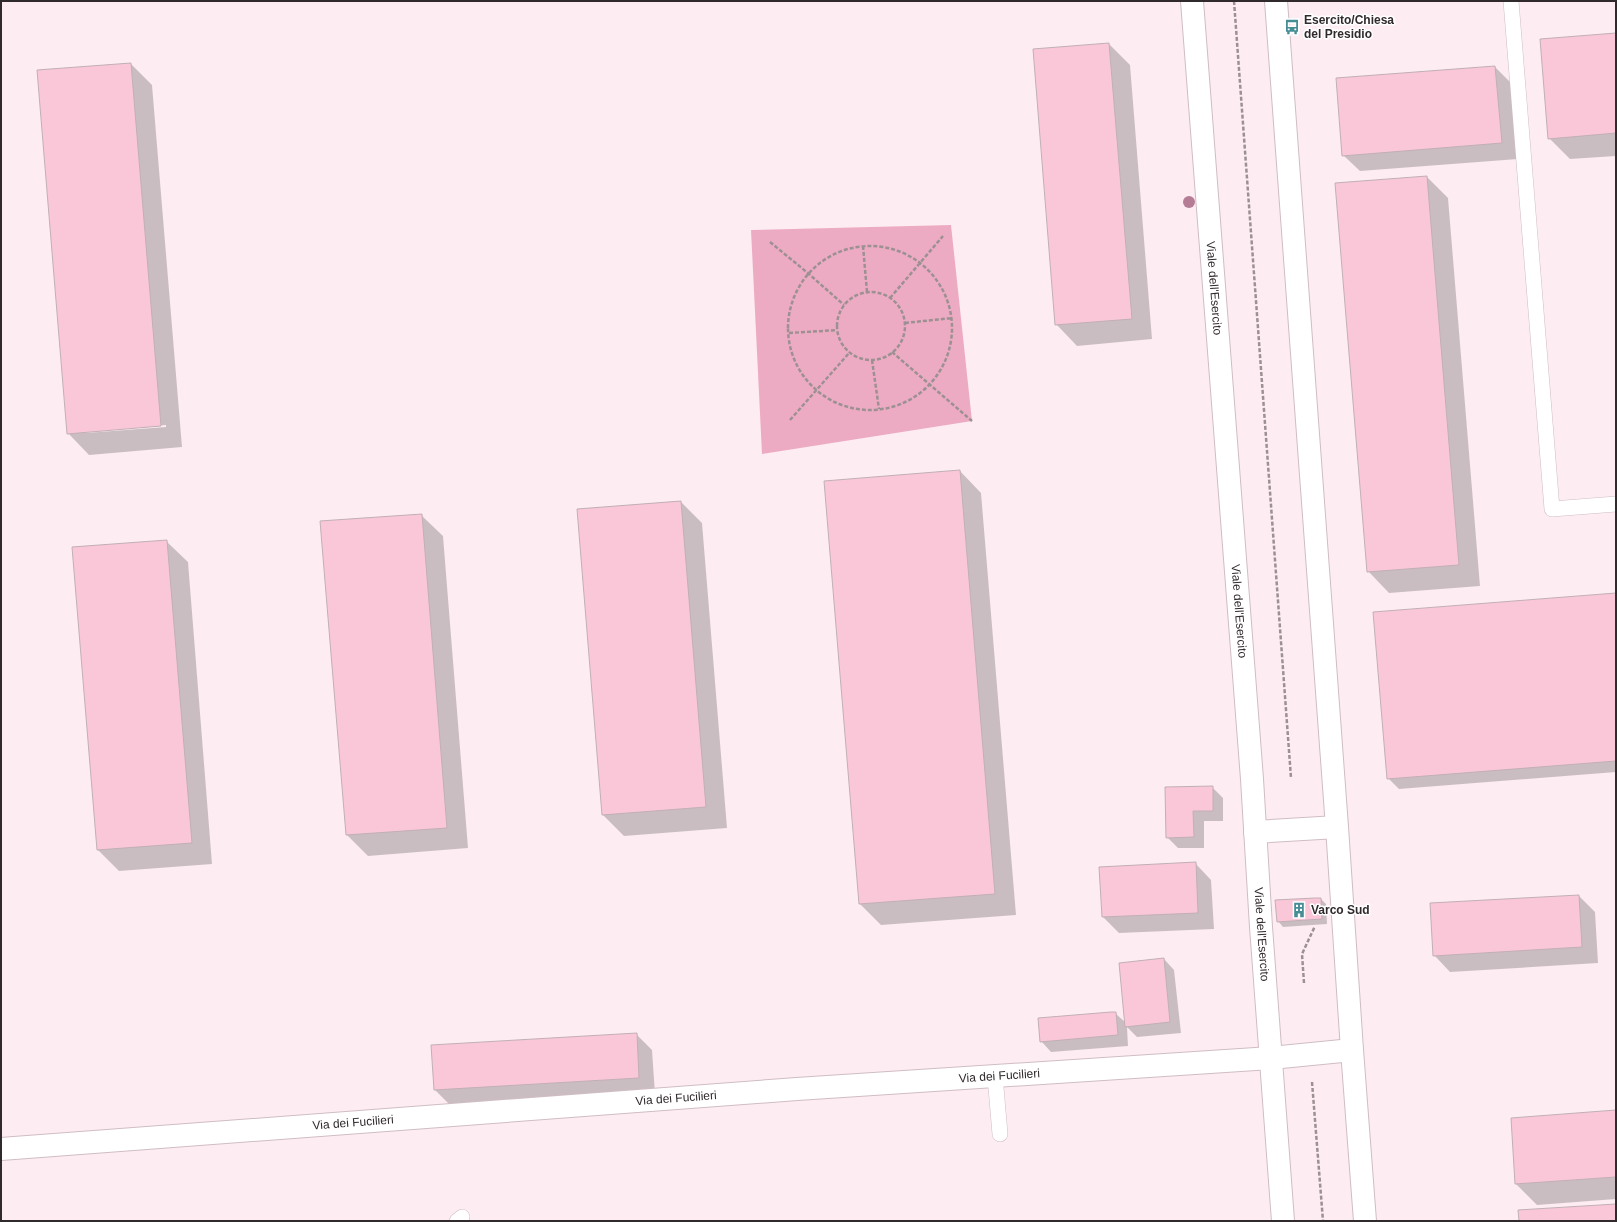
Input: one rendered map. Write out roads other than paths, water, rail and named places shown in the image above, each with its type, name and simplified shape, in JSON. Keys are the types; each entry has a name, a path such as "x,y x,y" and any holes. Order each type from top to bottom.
{"street":[{"name":"Viale dell'Esercito","path":"1192,1 1283,1221"},
{"path":"1276,1 1365,1221"},
{"path":"1255,832 1337,827"},
{"name":"Via dei Fucilieri","path":"1,1148 797,1089 1271,1058 1352,1050"}],"lane":[{"path":"1511,1 1552,509 1616,504"},
{"path":"995,1076 1000,1134"}],"place":[{"name":"Esercito/Chiesa del Presidio","path":"1292,27"},
{"name":"Varco Sud","path":"1299,910"}]}
